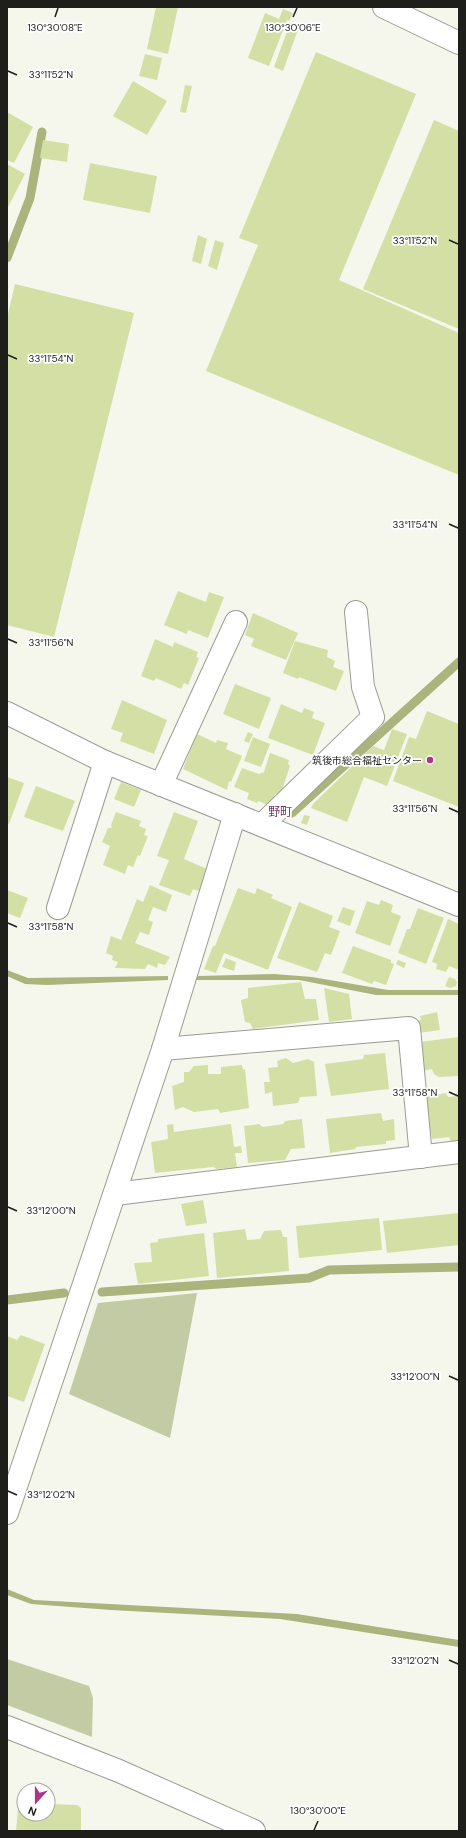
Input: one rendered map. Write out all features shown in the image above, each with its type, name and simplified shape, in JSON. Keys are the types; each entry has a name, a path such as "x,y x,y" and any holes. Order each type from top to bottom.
{"street":[{"path":"384,7 459,43"},
{"path":"262,825 372,717 363,687 356,612"},
{"path":"161,785 236,622"},
{"path":"7,714 106,762 459,905"},
{"path":"58,908 106,762"},
{"path":"7,1513 163,1049 235,814"},
{"path":"163,1049 409,1028 421,1157"},
{"path":"115,1194 459,1152"},
{"path":"7,1728 119,1771 254,1831"}],"shaded area":[{"path":"7,970 28,978 168,976 168,980 47,985 25,984 7,976"},
{"path":"274,974 312,977 388,990 459,990 459,995 376,995 299,980 196,980 198,976"},
{"path":"197,1293 170,1438 69,1394 98,1303"},
{"path":"7,1589 34,1600 297,1614 459,1640 459,1647 280,1619 31,1604 7,1595"},
{"path":"7,1659 89,1686 93,1698 92,1737 7,1705"}],"building":[{"path":"156,7 178,7 168,54 147,49"},
{"path":"283,9 293,13 289,21 287,20 269,66 248,58 265,13 279,19"},
{"path":"290,23 299,27 283,71 274,67"},
{"path":"316,52 416,94 339,280 459,333 459,475 206,371 258,245 239,238"},
{"path":"145,54 162,58 157,80 139,76"},
{"path":"133,81 167,101 147,135 113,116"},
{"path":"185,85 192,86 186,113 180,112"},
{"path":"7,112 33,127 14,163 7,160"},
{"path":"434,120 459,131 459,329 363,289"},
{"path":"43,140 69,144 67,162 40,158"},
{"path":"90,163 157,176 150,213 83,200"},
{"path":"7,164 25,174 7,209"},
{"path":"198,235 207,239 201,264 192,261"},
{"path":"215,240 224,243 217,270 208,266"},
{"path":"15,284 134,313 54,637 7,625 7,318"},
{"path":"178,591 206,602 209,592 224,597 208,638 188,630 187,634 164,625"},
{"path":"253,613 298,633 286,660 251,646 254,639 245,635"},
{"path":"155,639 173,647 174,642 198,652 196,657 199,658 188,685 184,683 181,689 156,678 154,681 141,676"},
{"path":"295,641 328,650 327,657 335,661 333,667 344,671 336,691 299,677 298,679 283,673"},
{"path":"235,684 271,698 259,729 223,714"},
{"path":"122,700 167,720 154,754 120,741 123,733 111,729"},
{"path":"281,704 302,713 304,708 314,712 312,718 325,723 313,755 268,738"},
{"name":"筑後市総合福祉センター","path":"427,711 459,724 459,807 393,781 409,737 416,739"},
{"path":"392,729 407,734 387,786 364,777 347,822 311,808 313,804 373,746 384,750"},
{"path":"248,732 253,734 249,743 244,741"},
{"path":"197,734 216,743 217,740 228,743 226,749 242,756 231,782 229,781 227,790 183,769"},
{"path":"253,737 270,744 261,767 244,761"},
{"path":"270,753 289,760 288,764 290,766 280,796 275,794 271,806 247,799 249,793 234,787 242,768 259,774 264,772"},
{"path":"7,777 24,783 9,824 7,823"},
{"path":"121,782 141,790 134,807 114,799"},
{"path":"36,786 75,801 63,831 24,817"},
{"path":"116,812 141,821 139,826 146,829 144,835 148,836 140,856 138,855 133,867 128,865 125,874 103,865 110,846 102,842 108,828 112,828 111,825"},
{"path":"174,812 198,821 184,859 207,869 199,891 193,889 190,896 159,885 169,860 157,856"},
{"path":"304,815 310,816 307,825 301,823"},
{"path":"150,885 172,895 166,912 153,907 148,920 153,922 149,935 140,932 135,943 170,957 165,965 158,963 157,968 148,964 145,969 115,968 118,962 112,960 113,956 106,953 111,936 121,940 137,899 143,902"},
{"path":"238,888 255,894 257,888 273,895 271,898 292,907 268,970 224,953 216,973 204,969 213,946 215,946"},
{"path":"7,890 28,898 20,918 7,913"},
{"path":"381,900 393,905 391,912 401,916 390,946 355,933 367,901 379,905"},
{"path":"299,902 333,916 329,927 340,931 331,955 325,953 317,972 277,958"},
{"path":"343,907 355,911 350,926 337,921"},
{"path":"418,908 444,918 426,964 398,953 407,929 410,929"},
{"path":"448,919 459,924 459,970 449,966 446,972 436,969 437,964 432,962"},
{"path":"353,946 391,960 391,963 394,964 386,985 374,981 372,984 342,973"},
{"path":"226,958 236,962 234,971 222,967"},
{"path":"398,960 406,963 404,968 396,964"},
{"path":"449,977 455,979 457,982 456,986 450,988 445,986"},
{"path":"301,982 305,999 316,999 319,1020 253,1029 250,1023 245,1022 241,1000 248,998 248,988"},
{"path":"324,988 349,994 352,1019 329,1022"},
{"path":"437,1012 440,1030 418,1033 417,1021 421,1020 420,1016"},
{"path":"459,1037 459,1076 439,1077 434,1074 432,1069 423,1071 419,1042"},
{"path":"385,1053 389,1089 331,1096 325,1064 363,1059 364,1055"},
{"path":"286,1058 293,1063 308,1059 314,1062 317,1096 300,1097 298,1103 273,1106 272,1092 265,1094 264,1082 270,1082 268,1068 278,1067 277,1061"},
{"path":"208,1065 208,1074 221,1074 221,1067 242,1065 243,1070 245,1069 249,1108 220,1113 218,1109 194,1112 183,1107 175,1110 172,1086 184,1082 184,1072 189,1072 194,1066"},
{"path":"446,1093 448,1097 457,1096 459,1101 459,1141 451,1141 449,1137 432,1139 425,1097"},
{"path":"381,1113 383,1121 394,1119 395,1140 386,1141 386,1144 356,1147 355,1149 330,1153 326,1119"},
{"path":"302,1119 305,1148 291,1149 285,1160 248,1163 244,1126 259,1124 263,1127 283,1124 285,1121"},
{"path":"173,1124 174,1132 231,1124 234,1147 241,1146 242,1153 235,1153 237,1167 217,1169 213,1167 155,1173 151,1142 168,1139 167,1125"},
{"path":"203,1200 207,1223 186,1226 181,1204"},
{"path":"459,1213 459,1245 387,1253 383,1221"},
{"path":"379,1218 382,1250 299,1258 296,1226"},
{"path":"245,1229 247,1240 260,1239 264,1231 281,1230 283,1237 287,1237 289,1271 217,1278 213,1233"},
{"path":"204,1233 209,1276 138,1284 134,1263 152,1262 150,1243 158,1242 158,1239"},
{"path":"21,1335 45,1344 24,1402 7,1396 7,1336 17,1340"},
{"path":"56,1804 77,1805 81,1808 81,1831 16,1831 17,1822 56,1822"}],"waterway":[{"path":"7,258 30,198 42,132"},
{"path":"292,813 459,662"},
{"path":"102,1292 309,1278 329,1270 459,1267"},
{"path":"7,1300 64,1293"}],"place":[{"name":"筑後市総合福祉センター","path":"430,760"}],"district":[{"name":"野町","path":"280,812"}]}
